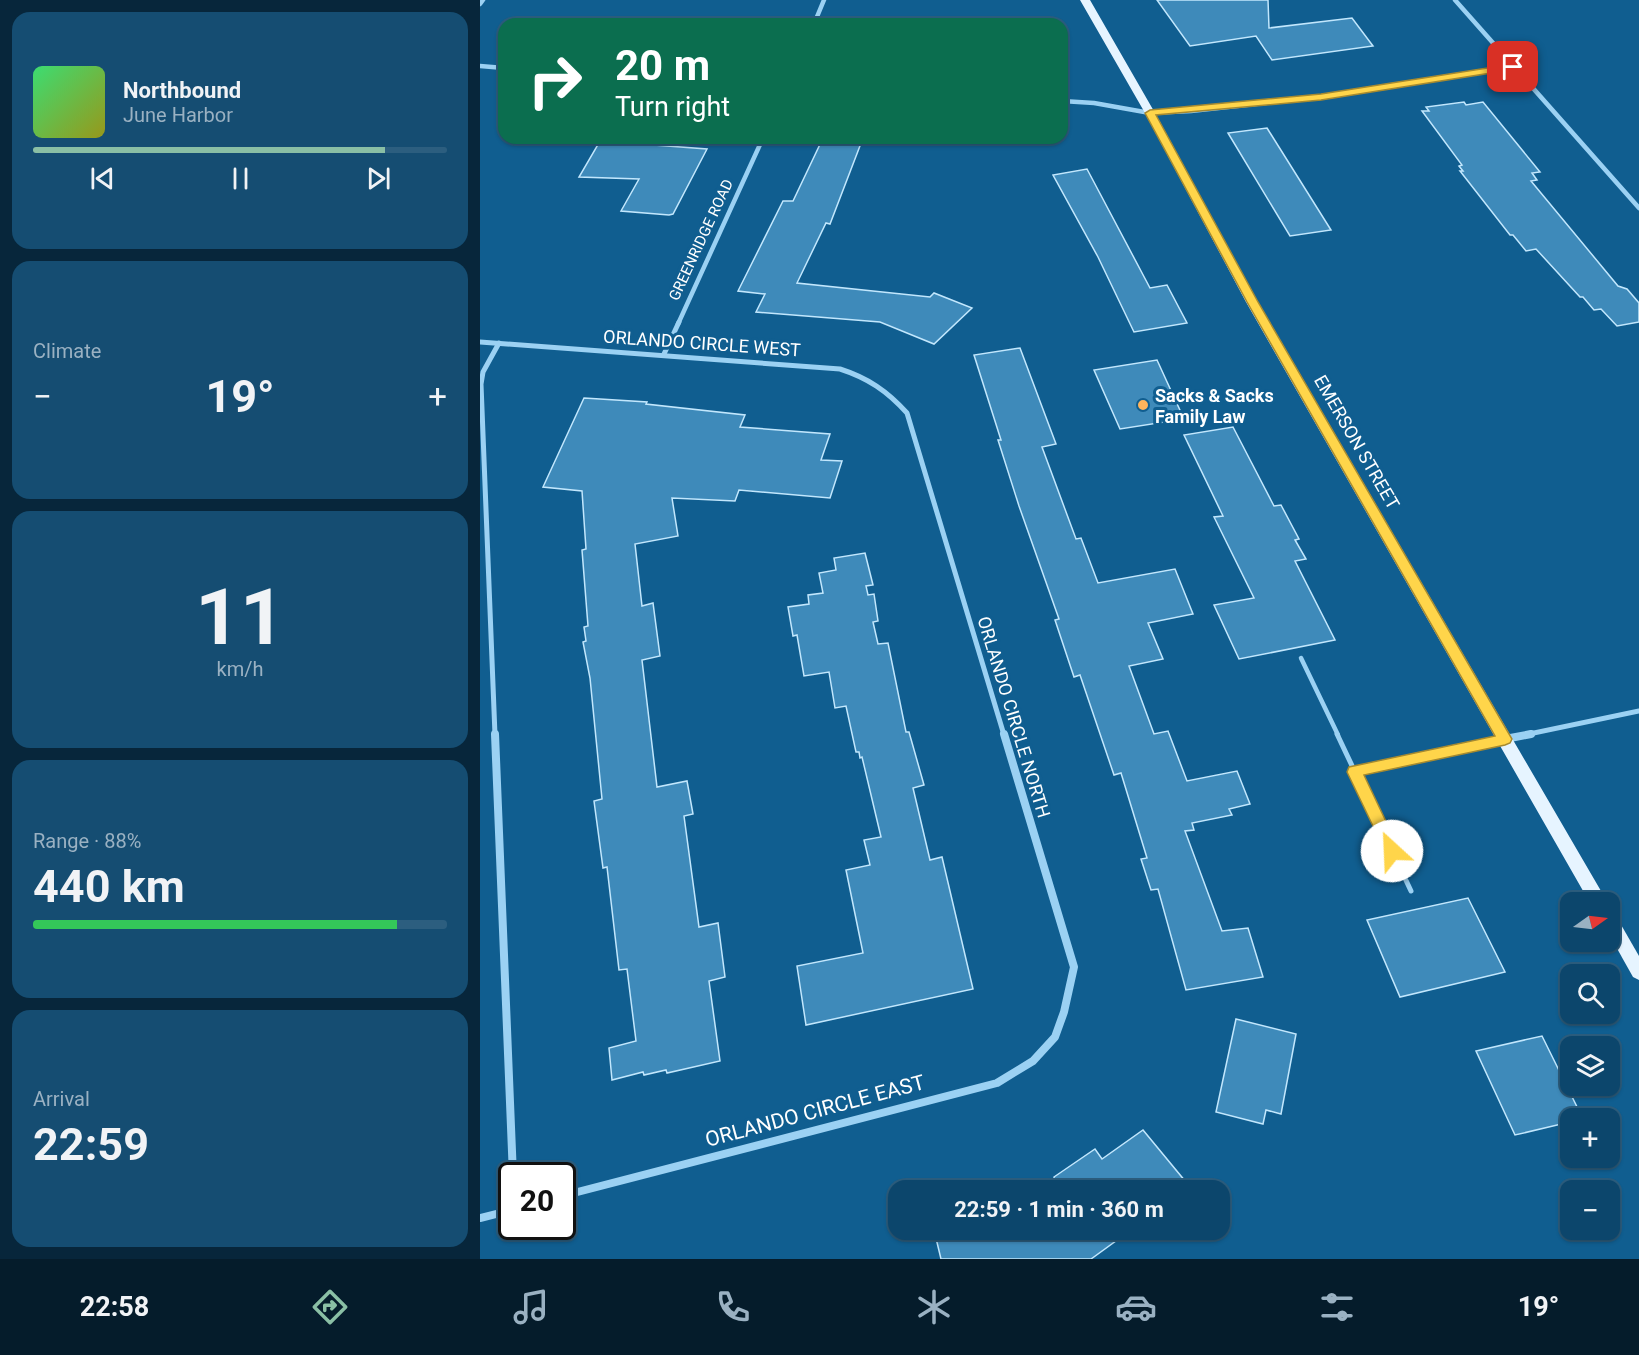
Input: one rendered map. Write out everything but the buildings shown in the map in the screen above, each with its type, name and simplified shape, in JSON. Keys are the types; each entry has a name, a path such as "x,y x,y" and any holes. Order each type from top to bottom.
{"main road":[{"name":"EMERSON STREET","path":"1085,0 1150,113 1252,302 1593,892"},
{"path":"1620,939 1639,972"}],"street":[{"path":"480,4 483,0"},
{"path":"816,18 824,0"},
{"path":"1455,0 1639,208"},
{"path":"480,66 498,68"},
{"path":"1068,101 1094,103 1150,113 1321,97 1513,67"},
{"name":"GREENRIDGE ROAD","path":"664,354 760,144"},
{"name":"ORLANDO CIRCLE WEST","path":"480,342 840,369 869,379 888,390 907,413"},
{"path":"499,343 483,372 480,384 512,1162"},
{"name":"ORLANDO CIRCLE NORTH","path":"907,413 1074,967 1059,1029"},
{"path":"1505,739 1639,711"},
{"name":"ORLANDO CIRCLE EAST","path":"576,1192 997,1083 1020,1071 1041,1054 1059,1029"},
{"path":"480,1218 498,1214"}],"lane":[{"path":"1301,658 1411,891"},
{"path":"1354,772 1505,739"}],"place":[{"name":"Sacks & Sacks Family Law","path":"1143,405"}],"route":[{"path":"1392,851 1354,772 1505,739 1252,302 1150,113 1191,111 1321,97 1513,67"}]}
